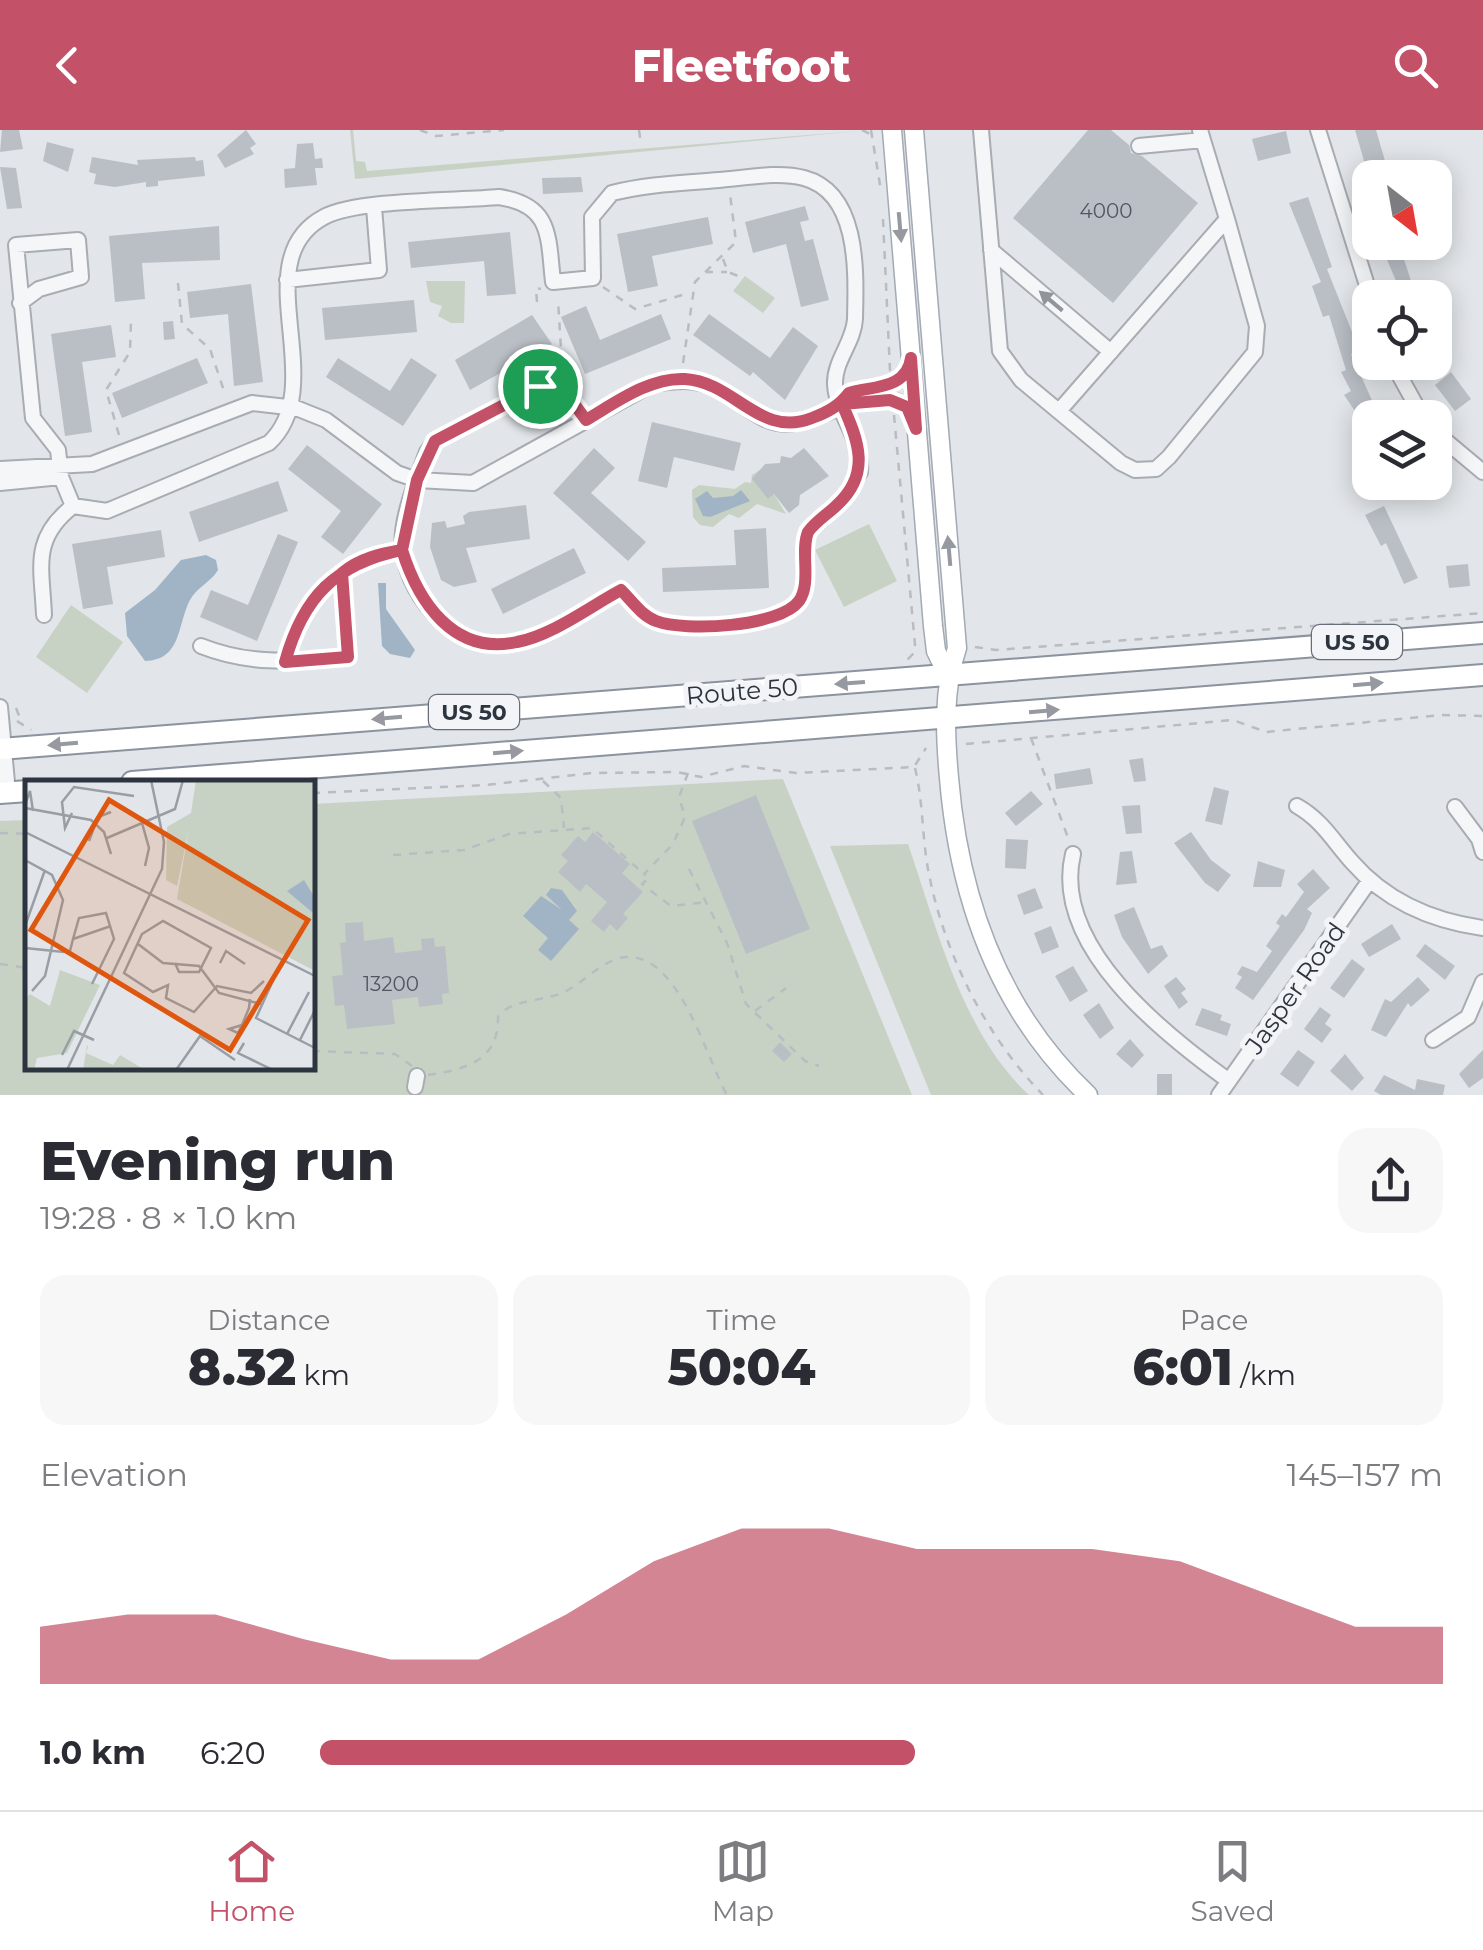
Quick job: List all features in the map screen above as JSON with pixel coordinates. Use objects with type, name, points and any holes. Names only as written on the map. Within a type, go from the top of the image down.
[{"type":"highway","name":"Route 50","points":[[3,749],[1483,633]]},
{"type":"highway","name":"Route 50","points":[[156,780],[1483,675]]},
{"type":"main road","points":[[892,130],[933,626],[948,676]]},
{"type":"main road","points":[[914,130],[957,648],[948,676],[946,719],[952,818],[967,894],[984,941],[1026,1022],[1088,1095]]},
{"type":"street","points":[[981,130],[1000,351],[1022,380],[1128,468],[1156,469],[1256,352],[1257,326],[1201,135],[1139,146]]},
{"type":"street","points":[[1318,130],[1365,280]]},
{"type":"street","points":[[73,506],[107,511],[269,443],[280,433],[295,367],[288,280],[290,256],[308,228],[325,216],[374,207],[500,197],[518,200],[533,206],[544,219],[553,282],[593,278],[592,217],[612,193],[757,176],[801,177],[821,184],[848,220],[856,282],[854,326],[835,374],[834,389],[858,447],[860,472],[842,501],[808,532],[803,592],[791,608],[772,619],[668,624],[641,612],[621,590],[542,633],[517,642],[496,644],[462,635],[440,622],[417,591],[402,550],[417,480],[435,441],[540,386],[564,390],[586,420]]},
{"type":"street","points":[[288,280],[379,270],[374,207]]},
{"type":"street","points":[[1059,412],[1226,220]]},
{"type":"street","points":[[20,303],[39,289],[81,276],[78,240],[16,245],[20,303],[33,418],[51,437],[73,506]]},
{"type":"street","points":[[991,250],[1111,352]]},
{"type":"street","points":[[842,404],[849,393],[900,380],[908,374],[911,358]]},
{"type":"street","points":[[0,483],[107,459],[230,408],[252,403],[288,407],[326,420],[397,472],[417,480],[473,483],[652,384],[685,379],[712,386],[776,424],[810,419],[842,404],[893,400],[907,407],[916,429]]},
{"type":"street","points":[[1452,446],[1483,472]]},
{"type":"street","points":[[0,469],[60,472]]},
{"type":"street","points":[[44,615],[41,547],[47,530],[73,506]]},
{"type":"street","points":[[285,662],[295,627],[312,600],[355,562],[402,550]]},
{"type":"street","points":[[201,646],[234,660],[285,662],[348,657],[342,573]]},
{"type":"street","points":[[0,707],[12,792]]},
{"type":"street","points":[[1297,806],[1322,824],[1370,880],[1425,914],[1483,928]]},
{"type":"street","points":[[1455,807],[1480,839],[1483,852]]},
{"type":"street","points":[[1073,854],[1072,902],[1107,968],[1158,1026],[1229,1081]]},
{"type":"street","name":"Jasper Road","points":[[1219,1095],[1370,880]]},
{"type":"street","points":[[1433,1040],[1468,1018],[1483,982]]},
{"type":"path","points":[[420,130],[436,136],[504,130]]},
{"type":"path","points":[[639,130],[641,146]]},
{"type":"path","points":[[862,130],[871,132],[882,200]]},
{"type":"path","points":[[683,363],[690,293],[704,272],[736,242],[730,187]]},
{"type":"path","points":[[883,218],[891,378]]},
{"type":"path","points":[[723,258],[728,272]]},
{"type":"path","points":[[704,272],[728,272],[742,278]]},
{"type":"path","points":[[178,282],[182,324],[210,349],[224,390]]},
{"type":"path","points":[[603,287],[635,308],[690,293]]},
{"type":"path","points":[[537,302],[536,288],[544,289]]},
{"type":"path","points":[[556,375],[558,365],[562,366],[558,300]]},
{"type":"path","points":[[119,434],[106,390],[130,352],[130,320]]},
{"type":"path","points":[[894,408],[914,653]]},
{"type":"path","points":[[974,647],[996,650],[1483,613]]},
{"type":"path","points":[[16,708],[23,724]]},
{"type":"path","points":[[966,744],[1233,720],[1266,732],[1441,715],[1483,716]]},
{"type":"path","points":[[1031,737],[1073,854]]},
{"type":"path","points":[[926,748],[914,767],[929,873],[956,960],[992,1030],[1043,1095]]},
{"type":"path","points":[[315,793],[542,780],[592,773],[688,773],[702,777],[744,766],[796,772],[914,767]]},
{"type":"path","points":[[644,874],[673,844],[685,818],[679,797],[688,773]]},
{"type":"path","points":[[542,780],[546,788],[561,798],[564,830]]},
{"type":"path","points":[[393,855],[464,850],[492,837],[592,828],[648,878],[642,884],[671,906],[710,902]]},
{"type":"path","points":[[0,833],[25,834]]},
{"type":"path","points":[[689,868],[710,902],[727,943],[740,992],[754,1012],[806,1061],[818,1066]]},
{"type":"path","points":[[315,1051],[395,1054],[416,1082],[484,1058],[499,1036],[498,1017],[509,1007],[552,998],[609,962],[638,958],[655,966],[677,992],[705,1042],[726,1095]]},
{"type":"path","points":[[0,964],[25,968]]},
{"type":"path","points":[[754,1012],[786,988]]},
{"type":"green space","points":[[350,130],[356,161],[365,162],[367,171],[858,131],[355,179]]},
{"type":"green space","points":[[745,276],[775,298],[763,313],[733,291]]},
{"type":"green space","points":[[426,281],[465,281],[464,323],[451,323],[438,316],[442,306],[430,302]]},
{"type":"green space","points":[[765,467],[768,498],[774,494],[786,514],[757,504],[739,518],[729,514],[713,527],[700,525],[693,517],[692,490],[699,485],[735,489],[745,482],[751,483],[752,475]]},
{"type":"green space","points":[[869,524],[897,581],[844,607],[815,550]]},
{"type":"green space","points":[[71,605],[123,642],[87,693],[36,657]]},
{"type":"green space","points":[[783,779],[912,1095],[0,1095],[0,821],[25,820],[25,1070],[315,1070],[315,804]]},
{"type":"green space","points":[[908,844],[941,944],[969,1010],[1006,1070],[1029,1095],[931,1095],[830,846]]},
{"type":"water","points":[[741,490],[750,501],[710,517],[703,516],[695,499],[707,491],[713,498],[733,496]]},
{"type":"water","points":[[206,555],[216,560],[218,570],[190,600],[172,648],[166,655],[145,661],[127,636],[125,613],[155,590],[181,560]]},
{"type":"water","points":[[378,583],[386,583],[386,609],[415,650],[410,658],[390,654],[382,646]]},
{"type":"water","points":[[551,888],[562,890],[577,911],[569,920],[579,929],[551,961],[538,950],[548,938],[523,916],[541,896],[562,910],[546,895]]},
{"type":"building","points":[[2,130],[19,130],[23,149],[0,152]]},
{"type":"building","points":[[246,130],[256,144],[250,148],[254,154],[225,168],[217,155]]},
{"type":"building","points":[[1088,130],[1111,130],[1129,145],[1131,153],[1142,156],[1198,203],[1113,303],[1013,218]]},
{"type":"building","points":[[1355,130],[1376,130],[1385,160],[1364,160]]},
{"type":"building","points":[[1286,131],[1291,153],[1258,161],[1252,139]]},
{"type":"building","points":[[47,142],[74,149],[68,172],[43,161]]},
{"type":"building","points":[[313,143],[315,159],[322,158],[323,168],[315,168],[317,185],[285,188],[284,169],[295,168],[297,144]]},
{"type":"building","points":[[92,157],[138,165],[137,160],[195,157],[196,161],[203,160],[205,176],[158,181],[158,186],[146,187],[146,182],[115,187],[94,184],[96,174],[89,172]]},
{"type":"building","points":[[0,167],[16,168],[22,208],[7,209]]},
{"type":"building","points":[[581,177],[583,192],[543,194],[542,178]]},
{"type":"building","points":[[1308,197],[1332,267],[1327,269],[1352,332],[1352,380],[1363,380],[1372,400],[1352,400],[1352,407],[1344,395],[1351,391],[1341,372],[1346,370],[1329,315],[1323,317],[1312,286],[1321,282],[1289,203]]},
{"type":"building","points":[[805,206],[809,220],[800,222],[805,241],[813,239],[829,300],[801,307],[786,244],[753,253],[745,222]]},
{"type":"building","points":[[708,217],[713,244],[652,256],[658,286],[628,292],[617,234]]},
{"type":"building","points":[[219,226],[220,260],[142,263],[145,299],[115,302],[109,236]]},
{"type":"building","points":[[510,232],[516,294],[487,296],[484,261],[411,268],[408,242]]},
{"type":"building","points":[[1387,260],[1404,260],[1411,280],[1396,280]]},
{"type":"building","points":[[251,284],[263,382],[234,386],[228,314],[190,318],[187,292]]},
{"type":"building","points":[[414,300],[417,332],[325,340],[322,308]]},
{"type":"building","points":[[586,306],[600,340],[661,314],[671,339],[585,374],[561,317]]},
{"type":"building","points":[[709,314],[770,358],[793,327],[818,346],[785,400],[753,372],[750,376],[693,335]]},
{"type":"building","points":[[532,315],[552,344],[470,390],[455,360]]},
{"type":"building","points":[[173,321],[175,339],[164,340],[163,322]]},
{"type":"building","points":[[111,325],[116,357],[82,362],[92,432],[65,436],[51,334]]},
{"type":"building","points":[[197,358],[208,383],[122,418],[112,393]]},
{"type":"building","points":[[338,358],[390,391],[411,358],[437,375],[403,426],[326,377]]},
{"type":"building","points":[[1452,373],[1471,399],[1455,411],[1452,400],[1447,400],[1435,385],[1441,380],[1452,380]]},
{"type":"building","points":[[652,422],[741,443],[734,471],[674,457],[667,488],[638,481]]},
{"type":"building","points":[[307,445],[382,504],[343,554],[321,537],[341,511],[288,469]]},
{"type":"building","points":[[594,448],[615,468],[591,493],[646,542],[628,561],[553,493]]},
{"type":"building","points":[[804,448],[829,476],[800,495],[799,505],[789,513],[774,494],[768,499],[752,479],[765,464],[780,463],[781,456],[791,458]]},
{"type":"building","points":[[278,481],[288,511],[199,542],[189,512]]},
{"type":"building","points":[[526,505],[530,539],[466,548],[477,582],[454,587],[441,580],[430,547],[432,523],[445,521],[447,528],[465,524],[463,516],[469,512]]},
{"type":"building","points":[[1384,506],[1418,578],[1404,584],[1386,543],[1381,546],[1365,515]]},
{"type":"building","points":[[766,528],[769,588],[663,592],[662,568],[736,565],[734,530]]},
{"type":"building","points":[[161,530],[165,557],[107,567],[113,604],[83,609],[72,544]]},
{"type":"building","points":[[278,534],[298,542],[257,641],[200,617],[211,590],[248,605]]},
{"type":"building","points":[[574,548],[586,573],[503,614],[491,589]]},
{"type":"building","points":[[1468,564],[1470,586],[1449,588],[1446,566]]},
{"type":"building","points":[[1143,758],[1146,781],[1134,782],[1129,760]]},
{"type":"building","points":[[1090,768],[1093,784],[1056,789],[1054,774]]},
{"type":"building","points":[[1214,787],[1229,791],[1222,825],[1205,821]]},
{"type":"building","points":[[1031,791],[1043,804],[1016,826],[1005,813]]},
{"type":"building","points":[[756,795],[810,929],[746,954],[692,821]]},
{"type":"building","points":[[1140,805],[1142,833],[1126,834],[1122,806]]},
{"type":"building","points":[[593,832],[630,864],[622,873],[643,892],[623,914],[628,918],[617,931],[610,924],[604,932],[591,921],[607,902],[586,884],[580,892],[558,872],[568,861],[561,855],[578,836],[585,842]]},
{"type":"building","points":[[1191,832],[1211,860],[1231,875],[1218,892],[1205,883],[1174,843]]},
{"type":"building","points":[[1006,839],[1028,840],[1026,869],[1005,868]]},
{"type":"building","points":[[1132,851],[1137,883],[1116,885],[1120,852]]},
{"type":"building","points":[[1258,861],[1285,870],[1281,887],[1253,887]]},
{"type":"building","points":[[1313,869],[1330,888],[1307,909],[1312,913],[1304,930],[1253,1000],[1235,988],[1242,977],[1237,974],[1242,966],[1257,972],[1272,951],[1266,946],[1280,926],[1276,923],[1282,914],[1286,917],[1304,892],[1297,884]]},
{"type":"building","points":[[1035,888],[1043,908],[1024,915],[1017,895]]},
{"type":"building","points":[[1134,907],[1151,949],[1162,945],[1168,956],[1148,974],[1122,937],[1114,915]]},
{"type":"building","points":[[363,922],[364,941],[393,937],[395,953],[422,950],[421,939],[434,938],[435,947],[445,946],[449,993],[442,994],[443,1004],[419,1007],[418,997],[392,1000],[395,1024],[347,1029],[344,1005],[335,1006],[332,976],[343,975],[340,943],[346,942],[345,923]]},
{"type":"building","points":[[1392,924],[1401,939],[1369,957],[1361,944]]},
{"type":"building","points":[[1051,926],[1059,947],[1042,954],[1034,933]]},
{"type":"building","points":[[1425,944],[1455,966],[1445,980],[1416,956]]},
{"type":"building","points":[[1352,959],[1365,969],[1344,998],[1330,988]]},
{"type":"building","points":[[1073,966],[1088,991],[1070,1002],[1055,976]]},
{"type":"building","points":[[1176,977],[1186,989],[1181,993],[1188,1002],[1179,1009],[1164,986]]},
{"type":"building","points":[[1418,977],[1430,990],[1411,1007],[1408,1003],[1386,1037],[1371,1030],[1385,999],[1391,1002]]},
{"type":"building","points":[[1099,1003],[1114,1028],[1100,1039],[1083,1015]]},
{"type":"building","points":[[1320,1007],[1331,1015],[1325,1024],[1332,1029],[1322,1043],[1304,1029]]},
{"type":"building","points":[[1202,1008],[1222,1015],[1220,1020],[1231,1024],[1227,1036],[1195,1025]]},
{"type":"building","points":[[1130,1039],[1144,1055],[1132,1068],[1116,1054]]},
{"type":"building","points":[[780,1042],[792,1054],[784,1062],[772,1051]]},
{"type":"building","points":[[1298,1050],[1315,1062],[1298,1087],[1280,1074]]},
{"type":"building","points":[[1483,1050],[1483,1078],[1469,1088],[1459,1074]]},
{"type":"building","points":[[1345,1054],[1364,1078],[1352,1091],[1330,1071]]},
{"type":"building","points":[[1157,1074],[1172,1074],[1172,1095],[1157,1095]]},
{"type":"building","points":[[1384,1075],[1415,1090],[1417,1079],[1445,1085],[1443,1095],[1381,1095],[1374,1091]]},
{"type":"route","points":[[540,386],[435,441],[426,452],[417,480],[402,550],[355,562],[342,573],[312,600],[295,627],[285,662],[348,657],[342,573],[355,562],[376,555],[402,550],[417,591],[440,622],[462,635],[496,644],[542,633],[621,590],[641,612],[668,624],[772,619],[798,602],[803,592],[803,544],[808,532],[850,492],[860,472],[858,447],[842,404],[893,400],[912,413],[916,429],[911,358],[908,374],[900,380],[849,393],[842,404],[793,424],[776,424],[712,386],[685,379],[652,384],[586,420],[564,390],[556,385],[540,386]]}]
